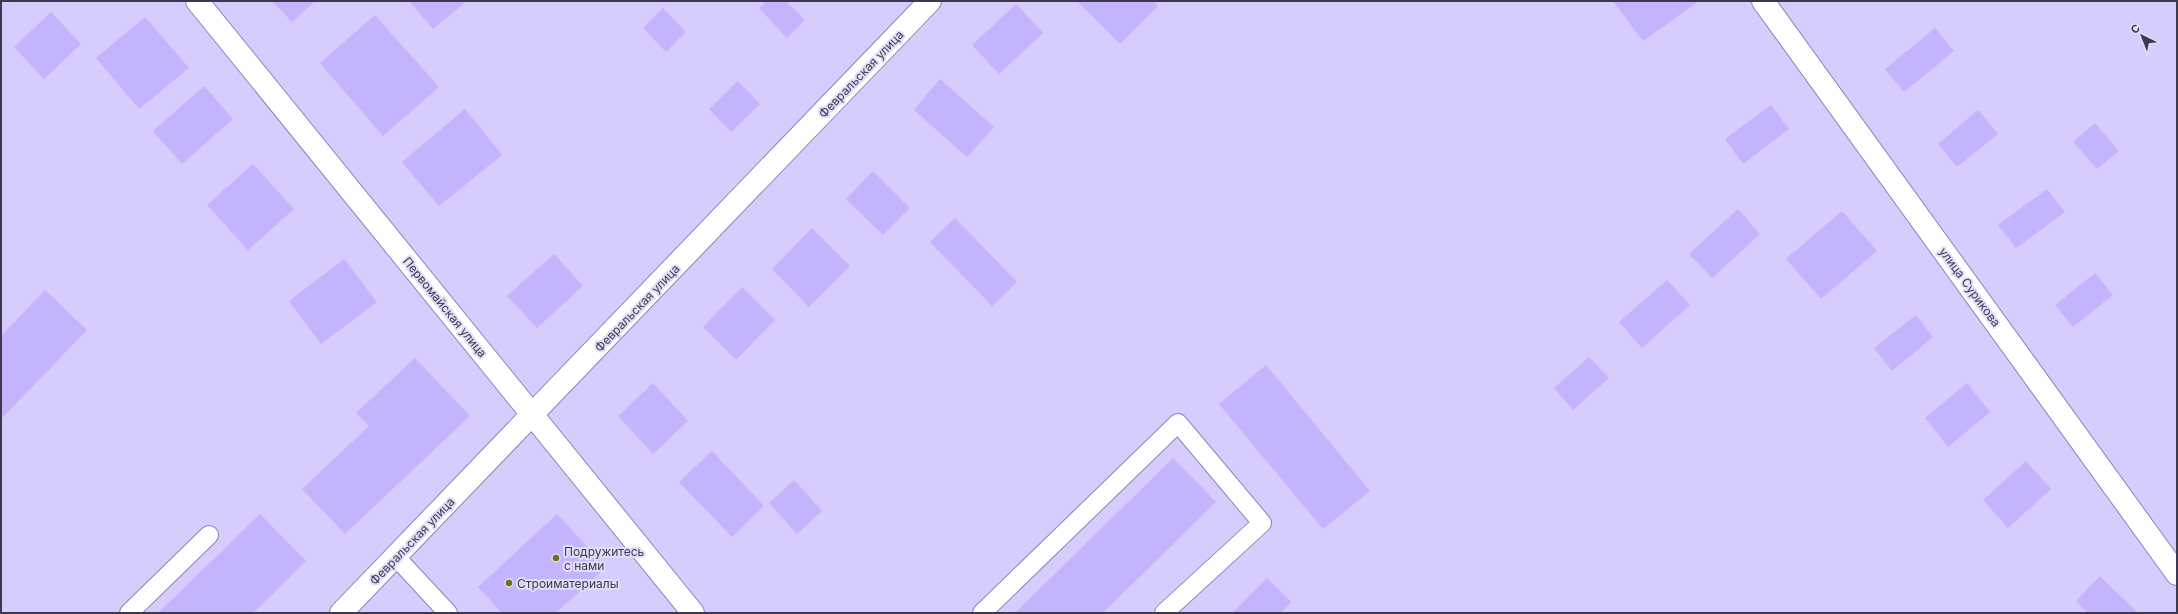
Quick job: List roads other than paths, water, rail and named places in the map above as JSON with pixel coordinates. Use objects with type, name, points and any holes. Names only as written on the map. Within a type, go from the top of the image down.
[{"type":"street","name":"Первомайская улица","points":[[197,1],[694,613]]},
{"type":"street","name":"Февральская улица","points":[[341,613],[533,416],[930,1]]},
{"type":"street","name":"улица Сурикова","points":[[1763,1],[2177,574]]},
{"type":"lane","points":[[982,613],[1178,422],[1262,523],[1164,613]]},
{"type":"lane","points":[[129,613],[209,535]]},
{"type":"lane","points":[[396,557],[448,613]]},
{"type":"place","name":"Подружитесь с нами","points":[[556,558]]},
{"type":"place","name":"Строиматериалы","points":[[509,583]]}]
